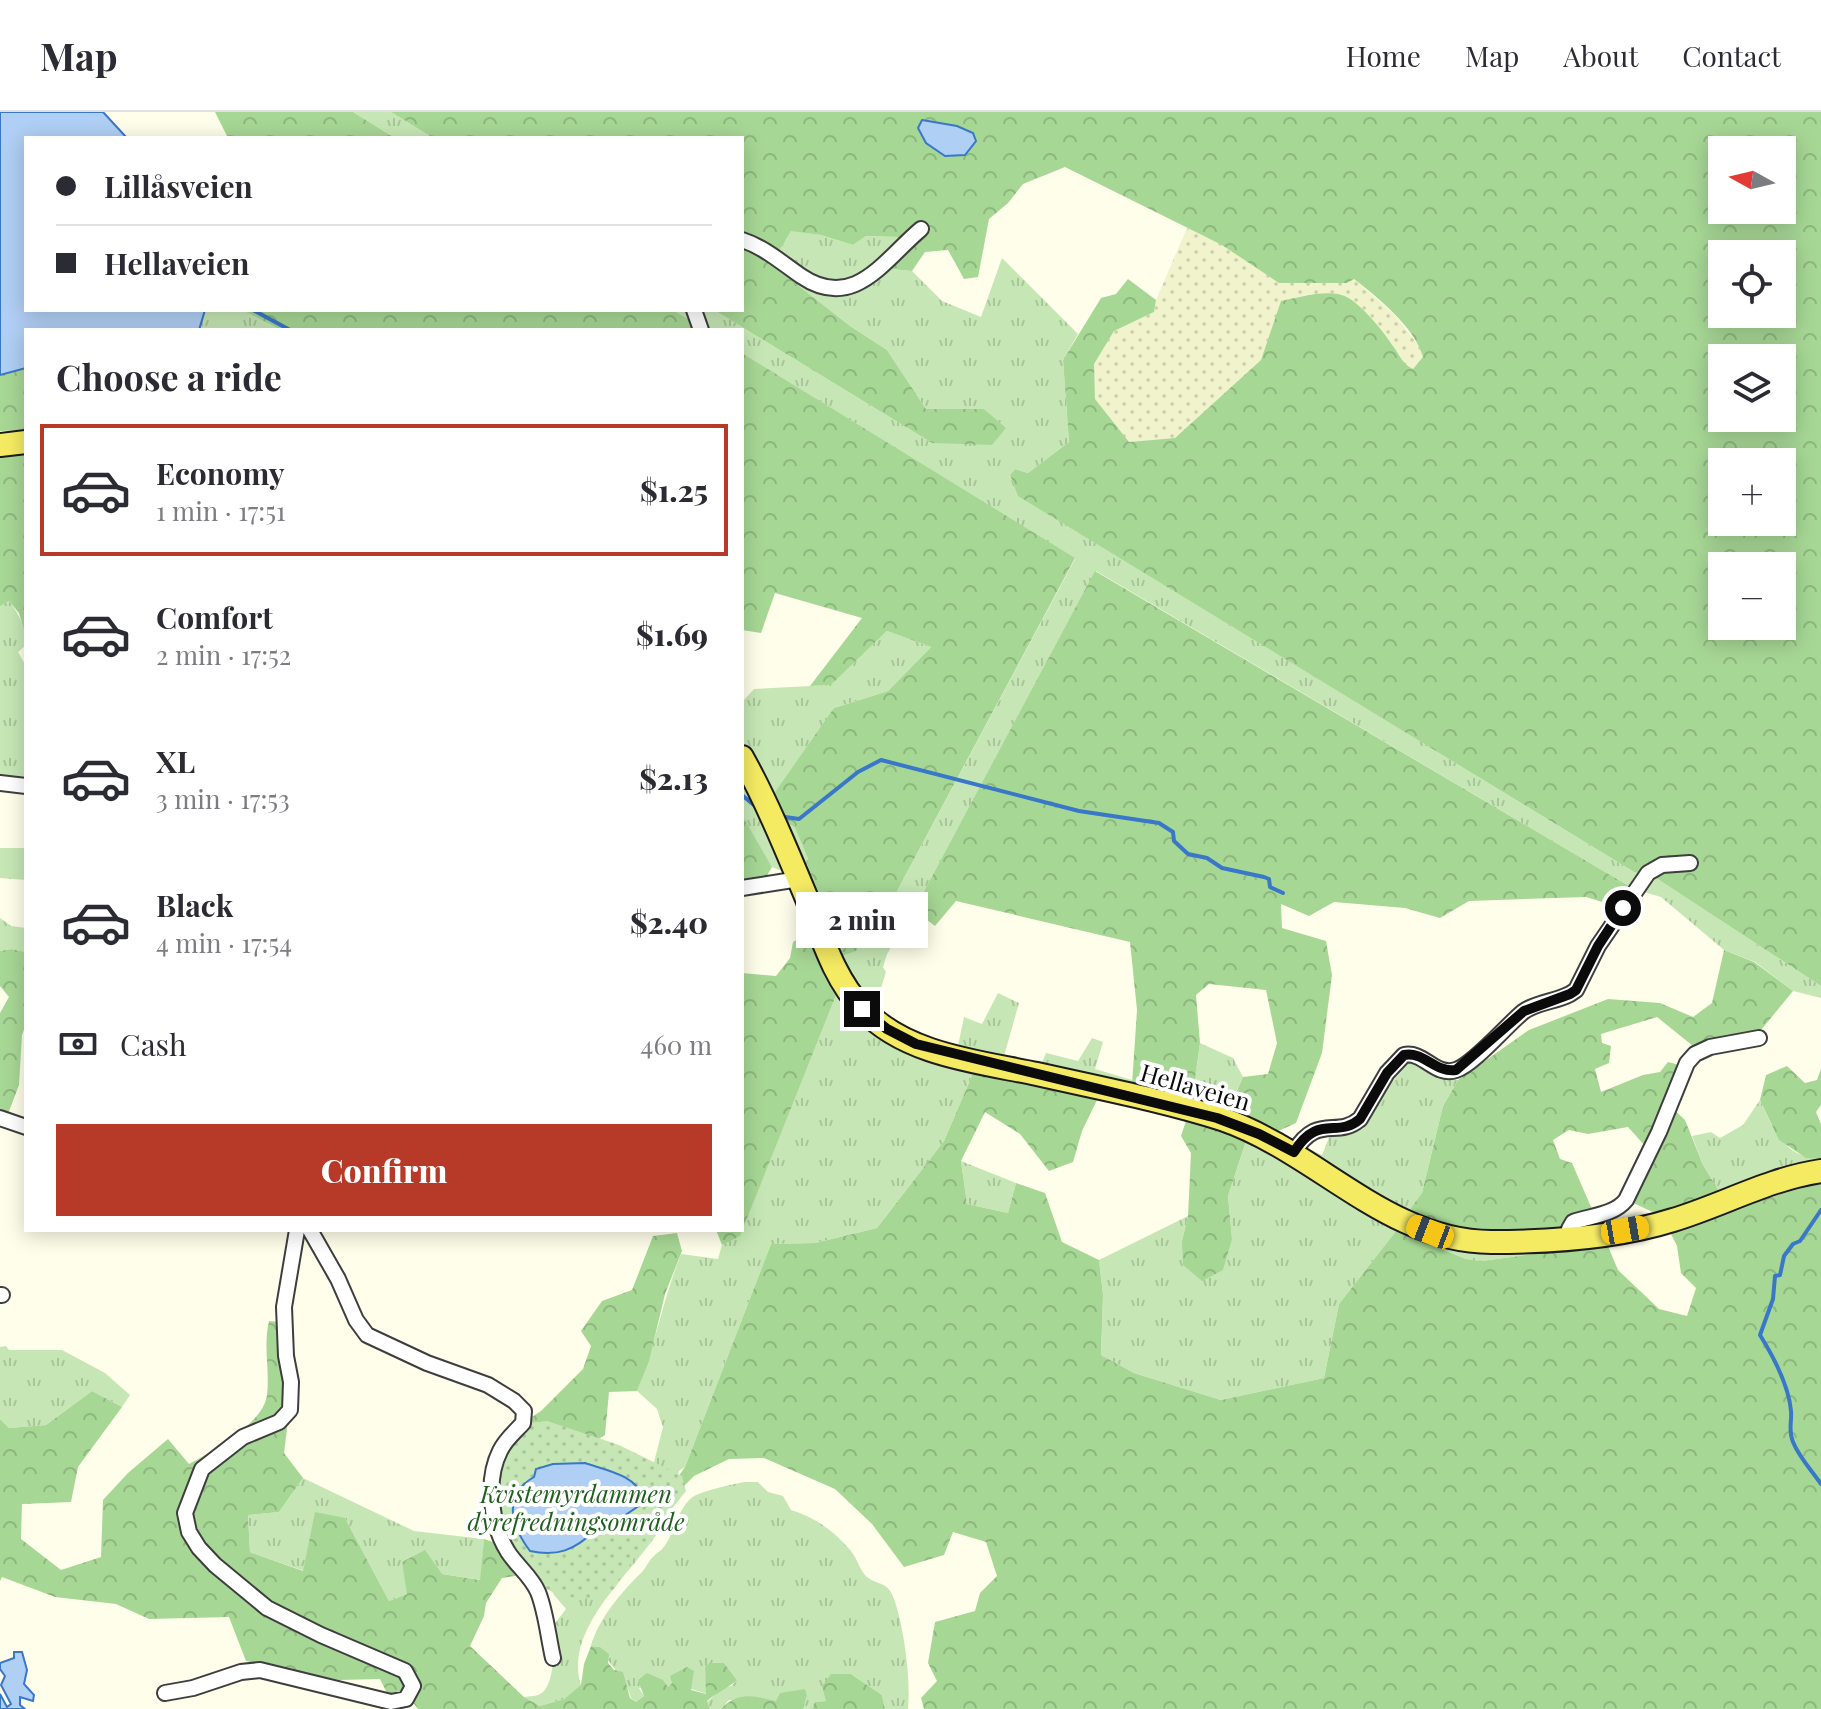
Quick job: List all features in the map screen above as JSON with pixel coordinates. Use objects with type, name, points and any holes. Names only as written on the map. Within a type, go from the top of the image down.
[{"type":"main road","points":[[0,445],[24,442]]},
{"type":"main road","name":"Hellaveien","points":[[744,761],[799,879],[839,976],[849,993],[875,1021],[900,1037],[949,1054],[1217,1118],[1294,1152],[1376,1206],[1430,1232],[1469,1241],[1569,1238],[1669,1221],[1778,1180],[1821,1171]]},
{"type":"street","points":[[744,241],[765,251],[813,284],[831,288],[857,283],[871,275],[921,229]]},
{"type":"street","points":[[0,783],[24,786]]},
{"type":"street","points":[[1294,1152],[1305,1135],[1314,1130],[1355,1124],[1387,1073],[1404,1055],[1416,1054],[1438,1069],[1456,1070],[1524,1011],[1576,990],[1603,939],[1648,873],[1672,863],[1690,863]]},
{"type":"street","points":[[744,888],[799,879]]},
{"type":"street","points":[[1569,1238],[1573,1222],[1621,1207],[1626,1200],[1687,1063],[1695,1054],[1710,1047],[1759,1038]]},
{"type":"street","points":[[0,1118],[24,1126]]},
{"type":"street","points":[[165,1693],[193,1688],[241,1672],[260,1670],[391,1702],[406,1699],[413,1686],[405,1671],[267,1608],[199,1548],[189,1532],[185,1513],[202,1469],[243,1437],[279,1422],[290,1410],[291,1382],[286,1356],[284,1307],[297,1232]]},
{"type":"street","points":[[311,1232],[338,1279],[356,1320],[367,1335],[427,1363],[488,1385],[524,1411],[523,1423],[509,1437],[497,1457],[492,1502],[504,1544],[538,1591],[553,1658]]},
{"type":"green space","points":[[215,112],[353,112],[392,136],[227,136]]},
{"type":"green space","points":[[353,112],[391,112],[430,136],[392,136]]},
{"type":"green space","points":[[391,112],[1821,112],[1821,986],[1656,878],[1634,872],[1018,496],[1010,475],[1015,469],[1028,473],[1069,442],[1063,360],[1101,298],[1116,294],[1128,279],[1156,300],[1154,312],[1114,331],[1094,364],[1095,399],[1129,442],[1175,438],[1261,360],[1281,301],[1324,293],[1345,296],[1368,315],[1404,362],[1413,369],[1423,357],[1412,335],[1394,314],[1354,279],[1347,283],[1279,283],[1222,245],[1065,167],[1023,184],[1008,203],[989,219],[978,277],[964,279],[948,250],[925,252],[912,271],[891,269],[898,237],[866,236],[853,245],[821,235],[791,231],[780,249],[794,282],[850,326],[887,350],[926,409],[984,409],[1006,428],[992,445],[932,443],[717,312],[744,312],[744,136],[430,136]]},
{"type":"green space","points":[[1187,228],[1307,282],[1347,283],[1354,279],[1394,314],[1420,347],[1423,357],[1413,370],[1405,366],[1370,316],[1342,294],[1311,294],[1282,301],[1261,360],[1175,438],[1128,442],[1095,399],[1093,364],[1114,331],[1154,312],[1156,300]]},
{"type":"green space","points":[[791,230],[853,245],[866,236],[899,237],[891,269],[912,271],[942,301],[981,317],[1002,258],[1078,334],[1063,360],[1069,442],[1028,473],[1015,469],[1010,475],[1019,496],[1634,872],[1656,878],[1821,986],[1821,998],[1793,991],[1755,962],[1724,950],[1661,897],[1634,889],[1096,571],[914,910],[887,954],[883,967],[886,972],[875,1007],[906,1029],[958,1046],[964,1017],[982,1024],[998,993],[1019,1003],[1004,1056],[1041,1065],[1046,1053],[1078,1061],[1092,1038],[1103,1042],[1095,1069],[1132,1080],[1133,1085],[1192,1099],[1200,1043],[1233,1058],[1243,1077],[1228,1110],[1322,1155],[1330,1135],[1363,1129],[1391,1083],[1411,1061],[1436,1076],[1458,1080],[1443,1106],[1422,1193],[1409,1212],[1579,1226],[1673,1209],[1719,1191],[1703,1165],[1692,1136],[1711,1132],[1720,1138],[1743,1125],[1760,1100],[1775,1131],[1789,1147],[1797,1153],[1821,1159],[1821,1184],[1766,1197],[1705,1222],[1637,1240],[1482,1261],[1466,1259],[1396,1231],[1339,1304],[1324,1378],[1221,1400],[1134,1373],[1101,1355],[1103,1295],[1099,1260],[1188,1216],[1182,1241],[1232,1239],[1228,1196],[1247,1138],[1177,1116],[974,1071],[944,1141],[877,1228],[815,1243],[771,1244],[685,1467],[679,1471],[666,1519],[593,1619],[578,1663],[581,1686],[564,1699],[540,1706],[524,1697],[539,1695],[547,1687],[553,1660],[553,1626],[566,1609],[554,1595],[547,1579],[652,1470],[663,1427],[657,1409],[637,1391],[681,1254],[718,1259],[722,1245],[744,1232],[744,1225],[837,993],[782,871],[772,867],[744,821],[744,700],[754,689],[831,685],[887,631],[931,647],[888,691],[834,708],[780,817],[795,828],[808,859],[808,881],[841,955],[856,951],[889,906],[1075,559],[744,354],[744,328],[932,443],[1005,429],[984,409],[926,409],[887,350],[850,326],[794,282],[780,249]]},
{"type":"green space","points":[[204,312],[246,312],[277,328],[200,328]]},
{"type":"green space","points":[[246,312],[676,312],[703,328],[277,328]]},
{"type":"green space","points":[[676,312],[717,312],[744,328],[703,328]]},
{"type":"green space","points":[[744,354],[1075,558],[889,906],[856,951],[841,956],[808,881],[808,859],[795,828],[780,817],[773,795],[834,708],[888,691],[931,647],[887,631],[831,685],[810,686],[862,618],[775,593],[761,633],[744,630]]},
{"type":"green space","points":[[24,369],[24,430],[0,431],[0,375]]},
{"type":"green space","points":[[24,450],[24,630],[19,613],[9,601],[0,606],[0,452]]},
{"type":"green space","points":[[1095,571],[1634,889],[1615,906],[1586,897],[1469,901],[1440,918],[1405,908],[1334,902],[1309,916],[1281,904],[1282,928],[1326,941],[1332,975],[1322,1053],[1296,1123],[1276,1132],[1228,1111],[1243,1077],[1268,1074],[1277,1043],[1266,990],[1209,984],[1196,995],[1200,1043],[1192,1100],[1132,1085],[1137,1010],[1130,942],[956,901],[935,926],[914,910]]},
{"type":"green space","points":[[9,601],[24,632],[24,647],[18,652],[24,662],[24,779],[0,779],[0,605]]},
{"type":"green space","points":[[744,818],[772,867],[766,877],[744,881]]},
{"type":"green space","points":[[0,848],[24,848],[24,880],[0,878]]},
{"type":"green space","points":[[0,918],[11,926],[24,928],[24,952],[0,951]]},
{"type":"green space","points":[[809,932],[837,993],[744,1226],[744,973],[776,976],[790,958],[793,942]]},
{"type":"green space","points":[[1724,950],[1754,962],[1793,991],[1761,1030],[1693,1046],[1657,1017],[1601,1034],[1602,1043],[1611,1046],[1609,1063],[1595,1069],[1601,1092],[1643,1075],[1660,1072],[1668,1062],[1683,1066],[1667,1103],[1685,1120],[1703,1165],[1719,1191],[1698,1202],[1655,1213],[1631,1202],[1646,1147],[1628,1127],[1588,1134],[1569,1130],[1553,1140],[1560,1159],[1572,1163],[1598,1223],[1505,1233],[1467,1231],[1444,1227],[1408,1212],[1422,1193],[1443,1106],[1458,1080],[1529,1030],[1608,999],[1660,1003],[1693,1017],[1712,1003]]},
{"type":"green space","points":[[0,951],[24,952],[24,1030],[19,1085],[8,1114],[0,1113],[0,1013],[9,997],[0,986]]},
{"type":"green space","points":[[1787,1066],[1805,1083],[1817,1080],[1821,1069],[1821,1105],[1816,1112],[1821,1124],[1821,1159],[1806,1158],[1779,1140],[1760,1100],[1766,1075]]},
{"type":"green space","points":[[974,1071],[1097,1100],[1082,1131],[1073,1162],[1049,1171],[1020,1134],[985,1112],[961,1161],[967,1204],[1008,1213],[1016,1183],[1045,1193],[1062,1242],[1099,1260],[1103,1295],[1101,1355],[1134,1373],[1221,1400],[1324,1378],[1339,1304],[1396,1231],[1466,1259],[1482,1261],[1607,1244],[1618,1270],[1659,1309],[1687,1316],[1696,1288],[1681,1273],[1677,1246],[1670,1232],[1821,1184],[1821,1709],[924,1709],[921,1698],[937,1681],[928,1663],[935,1622],[975,1611],[980,1593],[997,1576],[986,1542],[953,1532],[944,1555],[904,1567],[872,1524],[835,1489],[764,1458],[729,1459],[694,1476],[680,1490],[673,1484],[685,1467],[771,1244],[815,1243],[877,1228],[944,1141]]},
{"type":"green space","points":[[1187,1118],[1247,1138],[1228,1196],[1232,1239],[1223,1270],[1202,1281],[1183,1265],[1182,1241],[1188,1216],[1191,1153],[1181,1136]]},
{"type":"green space","points":[[961,1161],[1016,1183],[1008,1213],[967,1204]]},
{"type":"green space","points":[[717,1232],[742,1232],[740,1236],[722,1245]]},
{"type":"green space","points":[[677,1233],[682,1251],[665,1294],[649,1361],[637,1391],[609,1392],[605,1435],[594,1442],[521,1575],[502,1578],[486,1603],[484,1616],[470,1646],[524,1697],[540,1706],[564,1699],[581,1685],[591,1646],[600,1647],[609,1654],[608,1663],[614,1670],[623,1672],[630,1698],[636,1702],[644,1696],[638,1680],[647,1673],[663,1680],[668,1687],[672,1683],[670,1676],[687,1667],[694,1671],[691,1690],[706,1694],[705,1667],[709,1663],[724,1663],[737,1680],[707,1701],[710,1709],[418,1709],[408,1696],[389,1697],[380,1679],[339,1680],[246,1661],[229,1617],[149,1619],[116,1604],[55,1597],[2,1577],[0,1581],[0,1419],[9,1428],[46,1425],[92,1391],[122,1407],[78,1467],[71,1502],[22,1504],[21,1539],[61,1570],[101,1557],[103,1500],[128,1473],[168,1439],[189,1464],[236,1436],[257,1416],[267,1395],[269,1321],[280,1322],[293,1380],[284,1453],[303,1478],[279,1512],[248,1515],[250,1552],[303,1571],[315,1512],[345,1518],[389,1601],[407,1594],[402,1562],[425,1550],[442,1574],[480,1580],[484,1539],[499,1544],[529,1419],[583,1369],[591,1346],[581,1331],[602,1301],[632,1290],[653,1236]]},
{"type":"green space","points":[[6,1346],[9,1350],[62,1350],[105,1373],[130,1395],[122,1407],[92,1391],[46,1425],[9,1428],[0,1419],[0,1347]]},
{"type":"green space","name":"Kvistemyrdammen dyrefredningsområde","points":[[547,1421],[619,1445],[682,1476],[686,1491],[637,1553],[614,1589],[595,1598],[580,1599],[554,1593],[540,1585],[506,1539],[494,1486],[496,1467],[525,1423]]},
{"type":"green space","points":[[303,1478],[414,1531],[484,1539],[481,1580],[442,1574],[389,1601],[345,1518],[304,1571],[250,1552],[248,1515],[279,1512]]},
{"type":"green space","points":[[758,1482],[768,1492],[783,1496],[791,1510],[824,1526],[851,1551],[867,1577],[889,1589],[904,1638],[908,1709],[885,1709],[882,1695],[851,1674],[831,1674],[826,1701],[816,1702],[812,1709],[803,1709],[807,1696],[777,1701],[729,1700],[721,1709],[710,1709],[707,1702],[722,1688],[731,1686],[737,1680],[724,1663],[709,1663],[705,1667],[707,1694],[672,1683],[668,1687],[639,1688],[644,1696],[636,1702],[600,1647],[591,1646],[605,1615],[663,1548],[690,1499],[706,1491]]},
{"type":"green space","points":[[831,1674],[851,1674],[882,1695],[885,1709],[812,1709],[815,1702],[826,1701],[822,1686]]},
{"type":"green space","points":[[805,1689],[807,1696],[803,1709],[721,1709],[740,1697],[776,1701],[780,1693]]},
{"type":"water","points":[[0,112],[103,112],[125,136],[24,136],[24,312],[204,312],[200,328],[24,328],[24,369],[0,375]]},
{"type":"water","points":[[922,120],[957,126],[973,133],[976,141],[965,155],[945,156],[926,143],[918,128]]},
{"type":"water","points":[[585,1463],[619,1474],[634,1484],[643,1498],[640,1505],[624,1516],[613,1530],[594,1531],[573,1547],[549,1553],[530,1551],[514,1521],[517,1493],[534,1477],[536,1469],[553,1464]]},
{"type":"water","points":[[14,1652],[22,1652],[27,1670],[24,1684],[34,1695],[33,1701],[20,1697],[20,1705],[25,1709],[0,1709],[0,1694],[7,1707],[11,1704],[1,1685],[5,1676],[0,1663],[14,1658]]},
{"type":"waterway","points":[[257,312],[286,328]]},
{"type":"waterway","points":[[785,817],[799,819],[858,772],[881,760],[1079,811],[1159,823],[1173,832],[1174,841],[1188,854],[1207,858],[1222,868],[1269,879],[1270,887],[1283,893]]},
{"type":"waterway","points":[[744,797],[755,806]]},
{"type":"waterway","points":[[1821,1210],[1800,1241],[1793,1244],[1784,1256],[1780,1275],[1775,1276],[1773,1299],[1760,1335],[1784,1382],[1791,1411],[1793,1442],[1821,1484]]},
{"type":"route","points":[[862,1009],[887,1029],[916,1044],[1217,1118],[1239,1125],[1294,1152],[1305,1135],[1314,1130],[1355,1124],[1387,1073],[1404,1055],[1416,1054],[1438,1069],[1456,1070],[1524,1011],[1576,990],[1598,946],[1623,908]]}]
